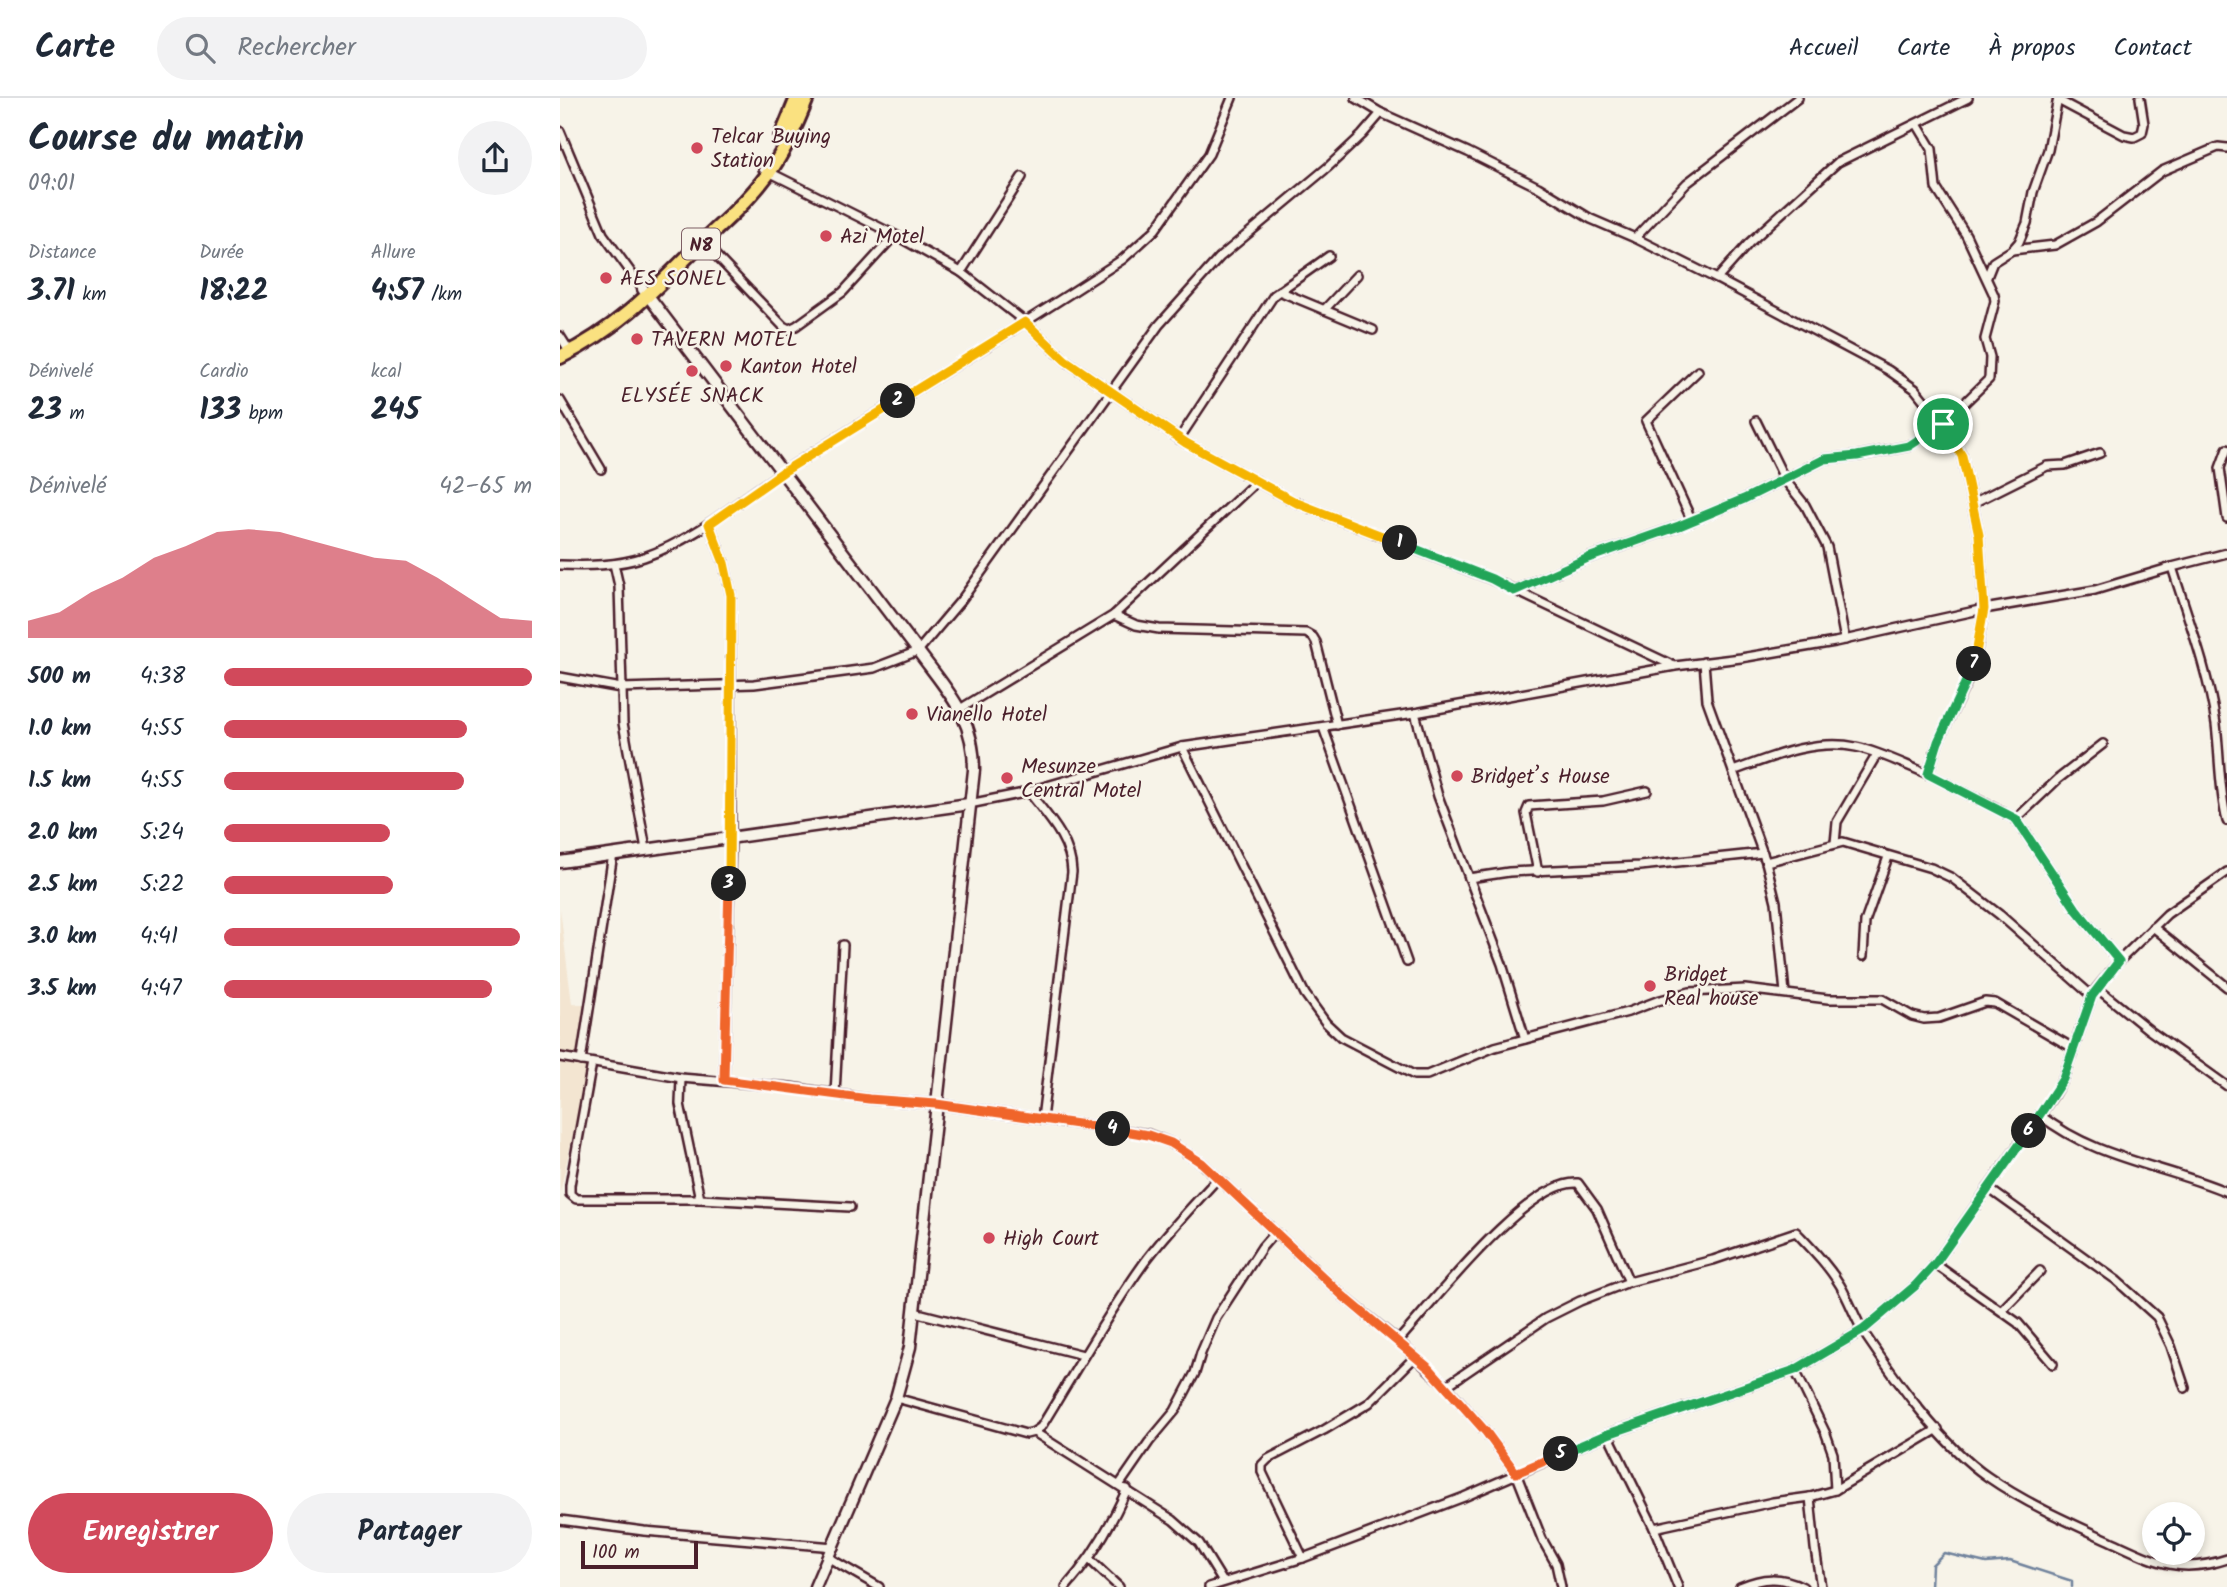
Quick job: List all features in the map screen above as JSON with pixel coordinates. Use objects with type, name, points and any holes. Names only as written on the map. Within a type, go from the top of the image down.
[{"type":"highway","name":"N8","points":[[645,292],[766,171],[797,98]]},
{"type":"highway","name":"N8","points":[[562,347],[606,323],[645,292],[703,242],[747,199],[800,116],[807,98]]},
{"type":"street","points":[[560,565],[614,564],[643,557],[669,546],[709,524],[783,472],[1122,259],[1155,230],[1209,154],[1232,98]]},
{"type":"street","points":[[1356,98],[1381,113],[1538,187],[1591,219],[1717,279],[1888,369],[1915,390],[1943,424],[1962,456],[1979,535],[1984,609],[1974,667],[1938,742],[1928,774]]},
{"type":"street","points":[[1635,238],[1687,183],[1797,98]]},
{"type":"street","points":[[1717,279],[1749,243],[1838,162],[1968,98]]},
{"type":"street","points":[[1987,277],[1993,262],[2019,242],[2048,150],[2058,99],[2124,135],[2134,137],[2143,133],[2140,98]]},
{"type":"street","points":[[560,677],[621,688],[731,685],[810,678],[874,668],[918,651],[962,599],[1159,325],[1220,257],[1328,167],[1381,113]]},
{"type":"street","points":[[1514,591],[1588,558],[1692,521],[1785,480],[1825,459],[1909,446],[1943,424],[1989,379],[1990,357],[1985,339],[1995,301],[1987,277],[1966,235],[1936,188],[1932,149],[1917,124]]},
{"type":"street","points":[[560,131],[603,234],[960,709],[974,747],[974,770],[910,1347],[896,1398],[815,1587]]},
{"type":"street","points":[[2012,250],[2055,245],[2096,222],[2162,171],[2218,147],[2227,148]]},
{"type":"street","points":[[766,171],[895,235],[961,272],[1025,322],[1065,360],[1110,393],[1179,439],[1256,481],[1297,503],[1492,579],[1675,666]]},
{"type":"street","points":[[961,272],[1022,177]]},
{"type":"street","points":[[703,242],[783,326],[789,329],[843,292],[895,235]]},
{"type":"street","points":[[1179,439],[1274,295],[1329,256]]},
{"type":"street","points":[[1324,310],[1357,275]]},
{"type":"street","points":[[1279,291],[1373,330]]},
{"type":"street","points":[[1692,521],[1646,421],[1698,371]]},
{"type":"street","points":[[560,401],[601,469]]},
{"type":"street","points":[[1756,421],[1785,480],[1805,505],[1827,547],[1845,640]]},
{"type":"street","points":[[2227,449],[2220,468],[2227,517]]},
{"type":"street","points":[[1972,503],[2048,466],[2064,465],[2100,453]]},
{"type":"street","points":[[960,709],[1114,615],[1256,481]]},
{"type":"street","points":[[709,524],[724,563],[731,595],[731,838],[724,1080]]},
{"type":"street","points":[[560,862],[969,804],[1028,791],[1181,747],[1415,713],[1675,666],[1845,640],[1984,609],[2095,590],[2227,553]]},
{"type":"street","points":[[614,564],[619,586],[621,688],[627,745],[646,849]]},
{"type":"street","points":[[2172,567],[2206,680],[2215,722],[2220,781],[2227,821]]},
{"type":"street","points":[[1114,615],[1136,625],[1159,629],[1306,633],[1316,642],[1337,725]]},
{"type":"street","points":[[1704,662],[1707,700],[1763,853],[1776,902],[1785,993]]},
{"type":"street","points":[[1415,713],[1438,796],[1502,964],[1525,1039]]},
{"type":"street","points":[[1323,727],[1408,962]]},
{"type":"street","points":[[2016,819],[2058,779],[2103,744]]},
{"type":"street","points":[[1733,771],[1780,754],[1829,745],[1856,746],[1928,774],[2016,819],[2076,909],[2119,961]]},
{"type":"street","points":[[1181,747],[1305,994],[1326,1023],[1341,1037],[1420,1076],[1446,1069],[1495,1047],[1628,1012],[1690,992],[1745,989],[1828,999],[1882,999],[1912,1016],[1924,1019],[1939,1018],[1985,1002],[1995,1003],[2073,1048]]},
{"type":"street","points":[[1835,843],[1837,822],[1877,754]]},
{"type":"street","points":[[1028,791],[1066,842],[1071,856],[1072,872],[1042,1119]]},
{"type":"street","points":[[1538,872],[1526,813],[1529,806],[1603,801],[1647,791]]},
{"type":"street","points":[[1766,862],[1835,843],[1857,845],[1888,857],[1931,868],[1952,878],[2039,948],[2092,996]]},
{"type":"street","points":[[1469,878],[1509,872],[1640,866],[1763,853]]},
{"type":"street","points":[[581,1061],[613,854]]},
{"type":"street","points":[[1863,956],[1865,922],[1888,857]]},
{"type":"street","points":[[1209,1587],[1303,1558],[1464,1497],[1608,1434],[1795,1370],[1863,1330],[1915,1286],[1935,1264],[2040,1115],[2063,1079],[2097,988],[2119,961],[2167,914],[2227,872]]},
{"type":"street","points":[[2153,927],[2227,987]]},
{"type":"street","points":[[835,1094],[843,945]]},
{"type":"street","points":[[2097,988],[2148,1030],[2227,1086]]},
{"type":"street","points":[[560,1057],[681,1077],[936,1104],[1148,1135],[1171,1143],[1188,1153],[1218,1178],[1343,1296],[1398,1341],[1446,1386],[1486,1432],[1516,1473],[1542,1539],[1556,1564],[1561,1587]]},
{"type":"street","points":[[570,1194],[592,1063]]},
{"type":"street","points":[[681,1077],[680,1104],[700,1199]]},
{"type":"street","points":[[2040,1115],[2060,1131],[2088,1146],[2227,1192]]},
{"type":"street","points":[[896,1398],[1026,1434],[1034,1432],[1041,1427],[1083,1354],[1144,1263],[1218,1178]]},
{"type":"street","points":[[1398,1341],[1487,1242],[1544,1193],[1567,1182],[1578,1183],[1597,1209],[1629,1282]]},
{"type":"street","points":[[1988,1188],[2116,1280],[2157,1317],[2171,1346],[2185,1388]]},
{"type":"street","points":[[560,1195],[570,1194],[576,1199],[700,1199],[850,1206]]},
{"type":"street","points":[[1066,1587],[1090,1560],[1110,1528],[1124,1487],[1149,1442],[1175,1411],[1195,1373],[1200,1353],[1216,1318],[1262,1247],[1275,1232]]},
{"type":"street","points":[[1446,1386],[1546,1318],[1580,1301],[1629,1282],[1713,1260],[1796,1232],[1823,1260],[1840,1285],[1863,1330],[1907,1392],[1954,1448],[1986,1476],[2027,1501],[2162,1564],[2188,1566],[2227,1559]]},
{"type":"street","points":[[1935,1264],[2002,1310],[2030,1335],[2053,1364]]},
{"type":"street","points":[[2002,1310],[2040,1271]]},
{"type":"street","points":[[914,1312],[1083,1354]]},
{"type":"street","points":[[1303,1558],[1262,1472],[1262,1465],[1268,1459],[1369,1403],[1415,1357]]},
{"type":"street","points":[[1795,1370],[1833,1454],[1835,1490]]},
{"type":"street","points":[[1654,1528],[1835,1490],[1938,1429]]},
{"type":"street","points":[[1034,1432],[1173,1520],[1199,1543],[1223,1581]]},
{"type":"street","points":[[1608,1434],[1654,1528],[1678,1587]]},
{"type":"street","points":[[1810,1497],[1821,1587]]},
{"type":"street","points":[[560,1520],[644,1531],[834,1547]]},
{"type":"street","points":[[829,1558],[879,1587]]},
{"type":"street","points":[[1090,1560],[1119,1587]]},
{"type":"street","points":[[1740,1587],[1770,1578],[1789,1580],[1803,1587]]},
{"type":"shaded area","points":[[560,909],[572,1004],[585,1005],[577,1064],[588,1068],[560,1192]]},
{"type":"waterway","points":[[1931,1587],[1932,1565],[1944,1553],[1986,1563],[2010,1561],[2072,1581],[2072,1587]]},
{"type":"place","name":"Telcar Buying Station","points":[[697,148]]},
{"type":"place","name":"Azi Motel","points":[[826,236]]},
{"type":"place","name":"AES SONEL","points":[[606,278]]},
{"type":"place","name":"TAVERN MOTEL","points":[[637,339]]},
{"type":"place","name":"Kanton Hotel","points":[[726,366]]},
{"type":"place","name":"ELYSÉE SNACK","points":[[692,371]]},
{"type":"place","name":"Vianello Hotel","points":[[912,714]]},
{"type":"place","name":"Bridget’s House","points":[[1457,776]]},
{"type":"place","name":"Mesunze Central Motel","points":[[1007,778]]},
{"type":"place","name":"Bridget Real house","points":[[1650,986]]},
{"type":"place","name":"High Court","points":[[989,1238]]},
{"type":"route","points":[[1025,322],[1065,360],[1186,443],[1297,503],[1492,579],[1514,591],[1588,558],[1679,526],[1744,499],[1825,459],[1909,446],[1943,424],[1962,456],[1970,491],[1979,535],[1984,609],[1974,667],[1950,714],[1928,774],[2016,819],[2076,909],[2119,961],[2092,996],[2063,1079],[2053,1096],[1935,1264],[1894,1305],[1863,1330],[1825,1354],[1795,1370],[1608,1434],[1516,1473],[1486,1432],[1430,1369],[1343,1296],[1202,1163],[1171,1143],[1148,1135],[936,1104],[869,1099],[724,1080],[731,838],[731,595],[724,563],[709,524],[783,472],[1025,322]]}]
